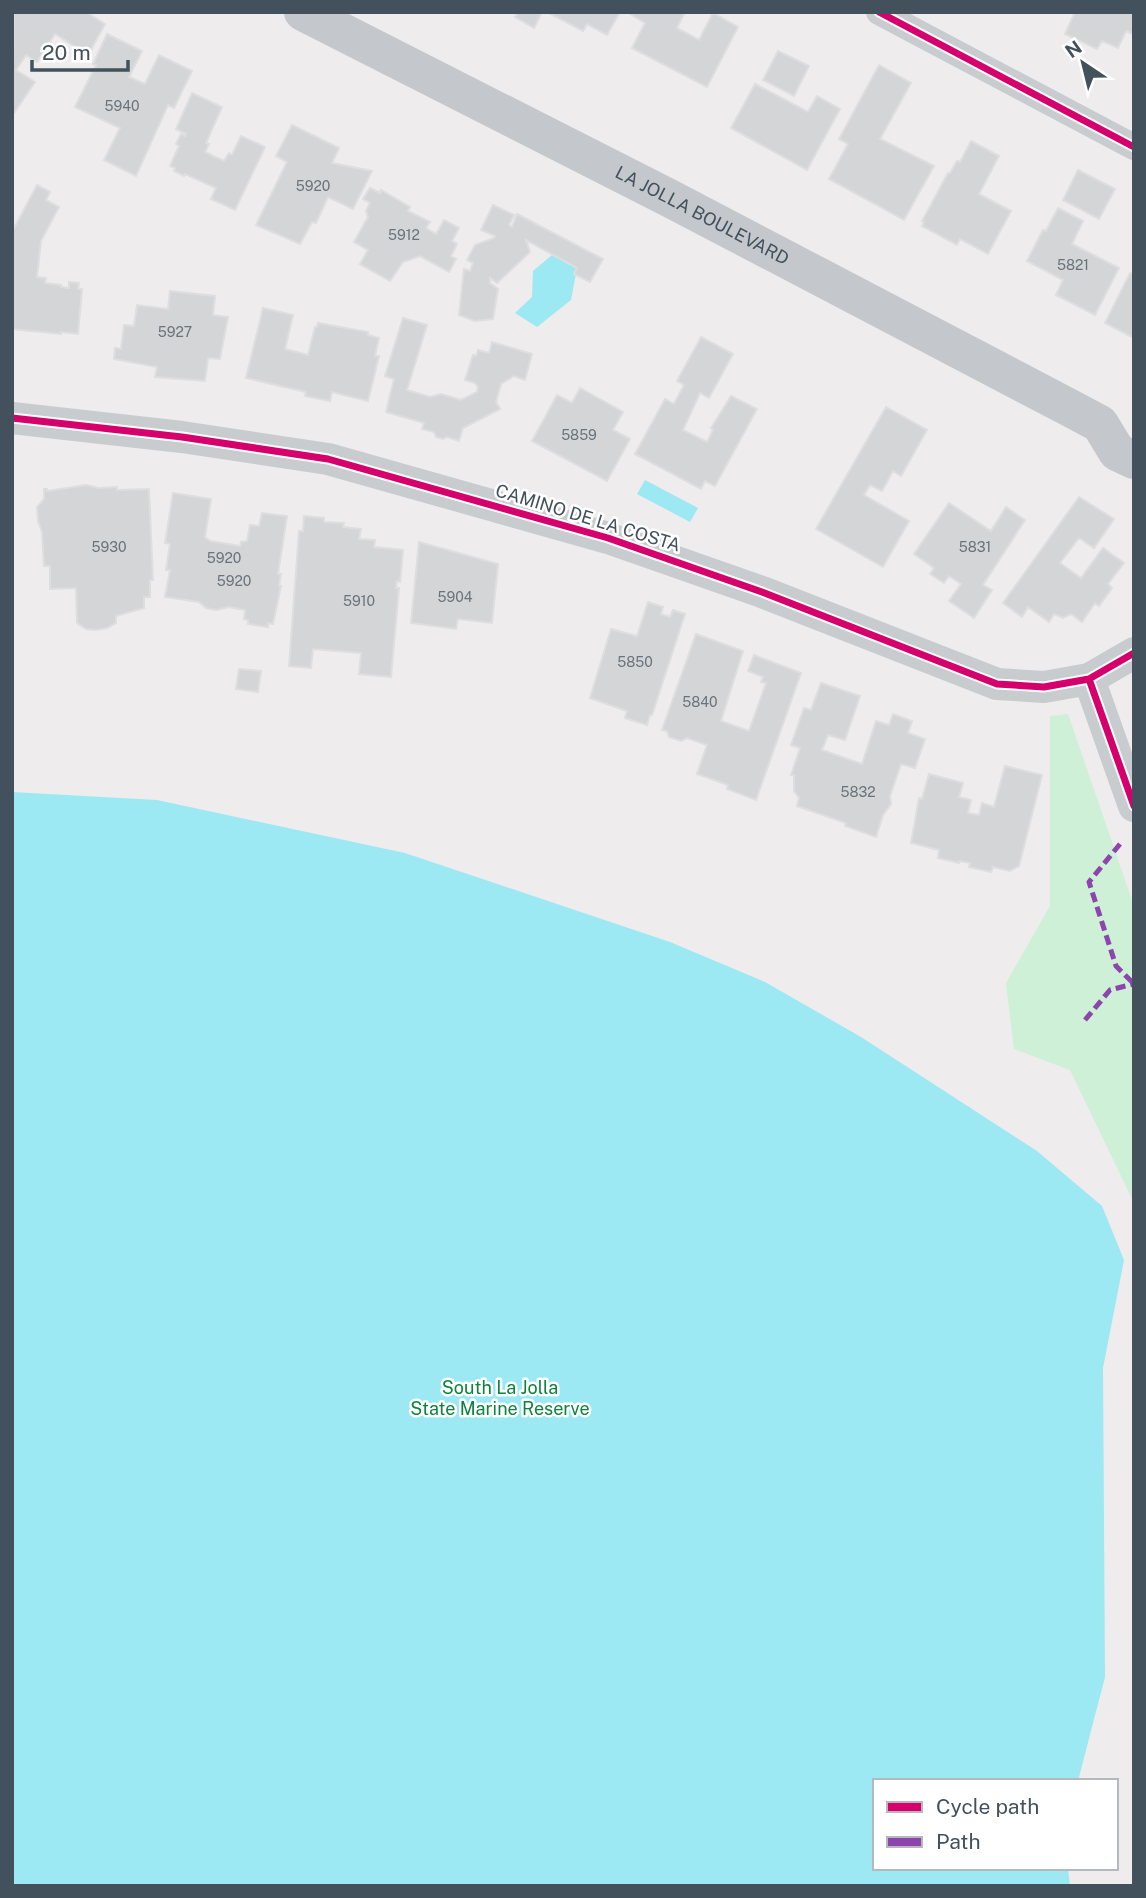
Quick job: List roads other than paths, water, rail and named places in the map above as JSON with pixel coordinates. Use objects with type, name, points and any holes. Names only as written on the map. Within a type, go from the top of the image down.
[{"type":"main road","name":"LA JOLLA BOULEVARD","points":[[303,12],[1117,424],[1116,452],[1134,460]]},
{"type":"street","points":[[879,12],[1134,147]]},
{"type":"street","name":"CAMINO DE LA COSTA","points":[[12,418],[182,437],[328,459],[608,538],[762,592],[997,684],[1044,687],[1089,679],[1134,653]]},
{"type":"street","points":[[1089,679],[1134,806]]},
{"type":"water","points":[[552,255],[577,268],[571,300],[537,327],[515,313],[532,297],[533,271]]},
{"type":"water","points":[[645,480],[698,508],[690,522],[637,494]]},
{"type":"water","name":"South La Jolla State Marine Reserve","points":[[12,792],[157,800],[405,853],[670,942],[765,982],[861,1037],[1037,1151],[1102,1206],[1124,1260],[1103,1368],[1105,1677],[1079,1779],[873,1779],[873,1870],[1068,1870],[1070,1886],[12,1886]]}]
